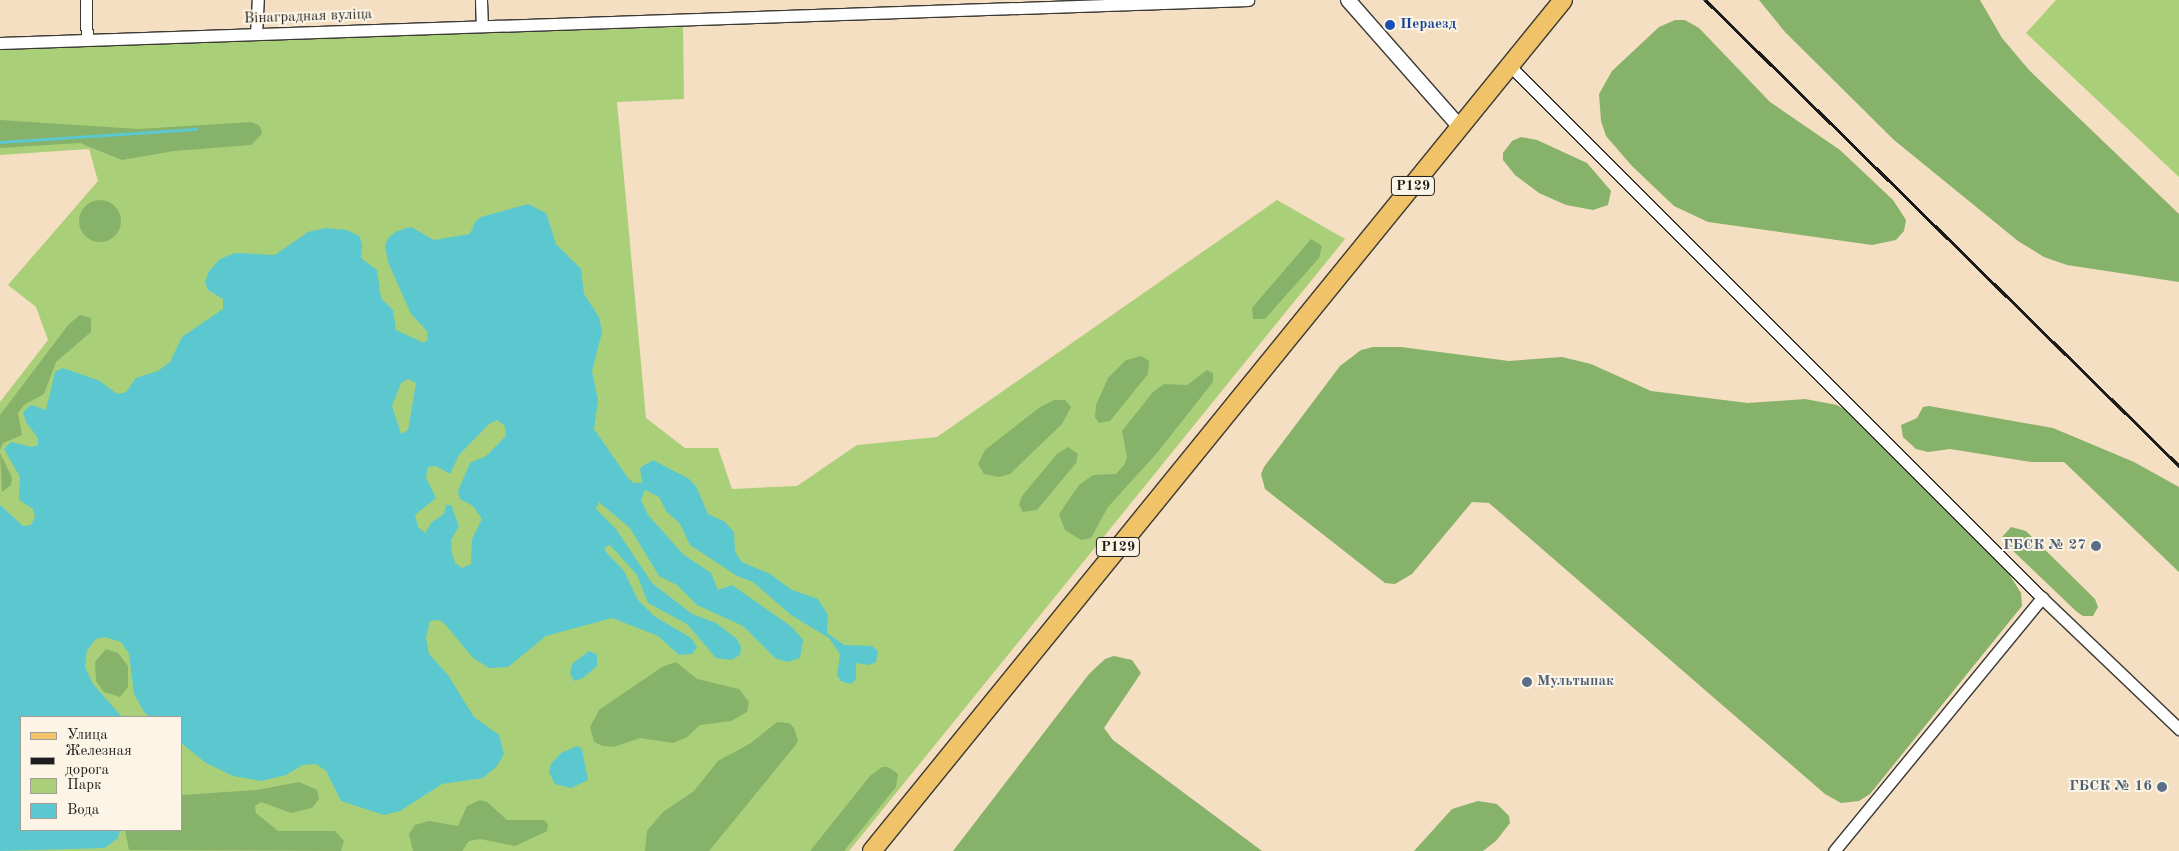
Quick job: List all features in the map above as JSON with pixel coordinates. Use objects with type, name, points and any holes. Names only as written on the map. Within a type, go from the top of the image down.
[{"type":"main road","name":"Р129","points":[[872,851],[1461,128],[1563,0]]},
{"type":"street","points":[[86,0],[87,39]]},
{"type":"street","points":[[256,34],[258,0]]},
{"type":"street","points":[[481,0],[482,24]]},
{"type":"street","name":"Вінаградная вуліца","points":[[0,42],[256,34],[482,24],[1248,0]]},
{"type":"street","points":[[1348,0],[1461,128]]},
{"type":"street","points":[[1510,66],[2042,598],[2179,729]]},
{"type":"street","points":[[1834,851],[2042,598]]},
{"type":"green space","points":[[1759,0],[1980,0],[2002,38],[2029,70],[2179,214],[2179,282],[2067,265],[2044,257],[2018,241],[1894,140],[1785,32]]},
{"type":"green space","points":[[2056,0],[2179,0],[2179,177],[2026,33]]},
{"type":"green space","points":[[1675,20],[1685,20],[1699,28],[1770,102],[1840,150],[1893,200],[1906,220],[1904,231],[1896,240],[1872,245],[1708,222],[1674,206],[1632,166],[1606,136],[1601,121],[1599,94],[1612,71],[1659,27]]},
{"type":"green space","points":[[683,27],[684,99],[617,102],[646,418],[685,448],[718,448],[732,489],[797,486],[857,445],[937,437],[1277,200],[1345,239],[849,851],[0,851],[0,402],[48,340],[36,307],[8,285],[98,181],[89,149],[0,155],[0,48]]},
{"type":"green space","points":[[0,120],[138,129],[251,122],[260,126],[262,134],[251,145],[174,151],[122,160],[80,143],[0,148]]},
{"type":"green space","points":[[1521,137],[1537,140],[1587,163],[1611,191],[1608,205],[1593,210],[1566,205],[1539,193],[1515,175],[1503,160],[1503,153],[1512,141]]},
{"type":"green space","points":[[104,200],[112,203],[118,209],[121,221],[118,233],[112,239],[96,242],[88,239],[82,233],[79,217],[82,209],[88,203]]},
{"type":"green space","points":[[1311,239],[1322,246],[1319,258],[1265,319],[1253,319],[1252,308]]},
{"type":"green space","points":[[80,315],[91,318],[91,332],[56,362],[44,394],[24,405],[18,413],[22,435],[3,443],[0,450],[0,415],[69,324]]},
{"type":"green space","points":[[1373,347],[1401,347],[1509,361],[1562,357],[1591,364],[1651,391],[1748,403],[1805,399],[1837,405],[1849,412],[2009,574],[2021,593],[2022,606],[1870,794],[1859,801],[1841,803],[1825,794],[1489,503],[1472,502],[1412,574],[1395,584],[1385,583],[1265,489],[1261,474],[1264,467],[1340,366],[1361,350]]},
{"type":"green space","points":[[1141,356],[1149,361],[1148,374],[1110,421],[1099,423],[1095,417],[1096,405],[1108,378],[1126,360]]},
{"type":"green space","points":[[1207,370],[1213,373],[1213,382],[1157,453],[1108,507],[1091,538],[1081,540],[1065,530],[1059,514],[1079,485],[1093,475],[1116,474],[1124,465],[1127,457],[1122,431],[1153,392],[1164,384],[1187,385]]},
{"type":"green space","points":[[1054,400],[1065,400],[1071,407],[1062,424],[1010,474],[999,477],[984,474],[978,464],[985,450],[1040,407]]},
{"type":"green space","points":[[1929,406],[2053,428],[2134,462],[2179,487],[2179,572],[2064,462],[2031,462],[1950,449],[1928,452],[1916,449],[1903,437],[1901,425],[1917,418],[1923,407]]},
{"type":"green space","points":[[1068,447],[1078,454],[1076,463],[1037,510],[1023,512],[1019,505],[1022,496],[1057,454]]},
{"type":"green space","points":[[0,453],[12,478],[11,485],[2,492]]},
{"type":"green space","points":[[2011,527],[2026,531],[2095,599],[2098,607],[2093,616],[2083,616],[2077,612],[2009,547],[2002,537]]},
{"type":"green space","points":[[106,649],[118,653],[128,666],[128,687],[120,697],[104,692],[96,681],[95,662]]},
{"type":"green space","points":[[1114,656],[1132,660],[1141,673],[1104,728],[1113,740],[1262,851],[953,851],[1089,674],[1105,659]]},
{"type":"green space","points":[[676,662],[697,679],[739,689],[749,702],[747,712],[731,721],[700,725],[687,737],[673,743],[640,738],[614,747],[603,746],[594,742],[590,727],[599,710],[662,667]]},
{"type":"green space","points":[[777,722],[789,723],[794,728],[798,741],[709,851],[645,851],[647,831],[663,812],[694,791],[718,761],[751,743]]},
{"type":"green space","points":[[882,767],[888,767],[898,774],[896,787],[844,851],[810,851],[870,776]]},
{"type":"green space","points":[[299,782],[317,790],[319,799],[312,808],[291,813],[261,802],[255,806],[256,813],[278,831],[335,831],[344,841],[341,851],[129,850],[125,831],[182,831],[182,795],[257,790]]},
{"type":"green space","points":[[480,800],[487,802],[507,820],[544,820],[548,824],[547,831],[515,846],[480,839],[469,841],[462,851],[413,851],[409,834],[415,825],[429,821],[458,826],[467,806]]},
{"type":"green space","points":[[1478,801],[1497,804],[1509,816],[1510,823],[1496,841],[1483,851],[1414,851],[1452,809]]},
{"type":"water","points":[[528,204],[546,213],[556,244],[581,269],[584,294],[599,317],[602,332],[592,371],[598,400],[594,429],[628,478],[634,483],[642,483],[640,468],[653,460],[689,479],[696,486],[708,514],[725,522],[734,532],[735,552],[742,562],[770,574],[792,590],[818,599],[828,615],[827,633],[844,645],[872,646],[878,651],[876,662],[869,665],[856,663],[856,680],[850,684],[841,681],[837,675],[840,654],[829,638],[791,615],[753,582],[737,576],[690,545],[680,524],[666,511],[659,497],[645,490],[641,500],[648,515],[684,555],[711,573],[718,590],[732,585],[792,627],[803,640],[800,658],[787,662],[775,658],[743,626],[697,605],[677,585],[659,576],[630,528],[599,502],[596,509],[616,529],[652,583],[692,614],[716,623],[737,639],[741,647],[740,655],[731,660],[716,658],[687,624],[648,603],[637,575],[610,545],[605,547],[605,551],[624,571],[638,600],[654,616],[691,638],[697,647],[692,654],[679,655],[658,636],[612,618],[546,636],[508,667],[489,668],[473,658],[444,623],[439,620],[430,621],[426,638],[429,654],[448,675],[474,717],[499,735],[504,754],[497,766],[483,778],[442,784],[400,811],[384,815],[341,801],[326,771],[316,764],[303,765],[286,775],[261,781],[233,776],[206,763],[182,744],[182,716],[149,716],[144,712],[134,694],[129,654],[121,642],[105,637],[96,639],[87,650],[85,667],[93,684],[121,716],[20,716],[20,831],[120,831],[118,838],[105,848],[0,851],[0,505],[23,526],[31,525],[35,517],[33,509],[19,500],[20,477],[4,449],[11,442],[32,447],[38,445],[38,438],[26,422],[23,412],[31,405],[46,410],[55,372],[63,368],[100,381],[117,394],[126,392],[136,378],[158,371],[170,362],[182,337],[223,309],[223,299],[208,290],[205,282],[209,271],[220,259],[235,253],[275,255],[308,232],[325,228],[347,230],[359,236],[362,244],[361,258],[377,270],[381,298],[393,310],[396,330],[424,343],[428,339],[427,331],[411,314],[388,262],[385,245],[389,237],[397,231],[411,227],[434,240],[470,234],[475,222],[481,217]],"holes":[[[408,379],[416,383],[408,430],[401,434],[392,406],[401,383]],[[497,420],[505,426],[506,436],[486,456],[470,463],[458,491],[460,499],[473,506],[482,519],[472,539],[471,564],[462,568],[455,563],[452,553],[451,540],[459,526],[451,505],[446,505],[444,514],[432,522],[425,533],[418,527],[415,515],[436,498],[426,478],[428,467],[436,466],[450,474],[459,455],[489,424]]]},
{"type":"water","points":[[589,651],[597,655],[597,666],[583,678],[574,681],[570,673],[572,664]]},
{"type":"water","points":[[577,746],[582,749],[588,780],[571,788],[555,784],[549,772],[551,764],[561,753]]},
{"type":"waterway","points":[[0,142],[197,129]]},
{"type":"railway","points":[[1705,0],[2179,466]]},
{"type":"place","name":"Пераезд","points":[[1390,25]]},
{"type":"place","name":"ГБСК № 27","points":[[2096,546]]},
{"type":"place","name":"Мультыпак","points":[[1527,682]]},
{"type":"place","name":"ГБСК № 16","points":[[2162,787]]}]
